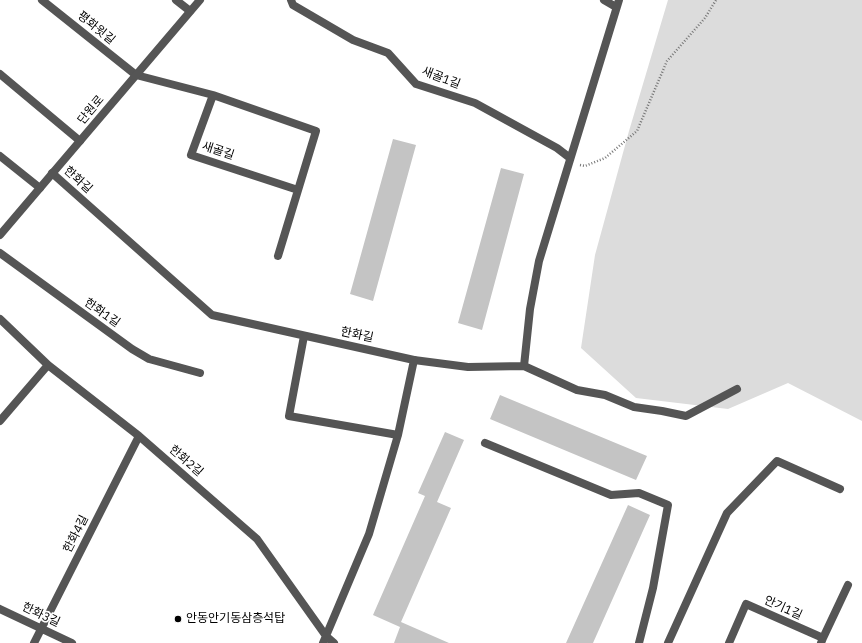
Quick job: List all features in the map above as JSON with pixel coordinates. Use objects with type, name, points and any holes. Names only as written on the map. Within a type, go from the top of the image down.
[{"type":"street","name":"평화윗길","points":[[42,0],[136,75]]},
{"type":"street","points":[[176,0],[190,11]]},
{"type":"street","name":"단원로","points":[[0,235],[200,0]]},
{"type":"street","name":"새골1길","points":[[291,0],[293,5],[353,40],[388,53],[416,84],[475,103],[556,148],[570,158]]},
{"type":"street","points":[[604,0],[618,4],[570,158],[540,261],[530,309],[524,366],[577,390],[605,395],[634,407],[686,416],[737,389]]},
{"type":"street","points":[[0,74],[80,141]]},
{"type":"street","points":[[136,75],[213,95],[316,131],[278,256]]},
{"type":"street","name":"새골길","points":[[213,95],[191,155],[298,190]]},
{"type":"street","points":[[0,156],[40,188]]},
{"type":"street","name":"한화길","points":[[52,173],[212,316],[414,360],[468,367],[524,366]]},
{"type":"street","name":"한화1길","points":[[0,253],[132,349],[149,359],[200,373]]},
{"type":"street","name":"한화2길","points":[[0,319],[48,365],[139,436],[257,539],[325,639],[334,643]]},
{"type":"street","points":[[304,336],[290,416],[398,435]]},
{"type":"street","points":[[325,639],[369,534],[398,435],[414,360]]},
{"type":"street","points":[[0,421],[48,365]]},
{"type":"street","name":"한화4길","points":[[34,643],[139,436]]},
{"type":"street","points":[[485,443],[611,495],[639,493],[668,506],[653,588],[639,643]]},
{"type":"street","points":[[668,643],[727,513],[777,461],[840,489]]},
{"type":"street","points":[[822,641],[848,585]]},
{"type":"street","name":"안기1길","points":[[728,643],[746,604],[822,641]]},
{"type":"street","name":"한화3길","points":[[0,609],[72,643]]},
{"type":"path","points":[[570,158],[577,164],[586,166],[605,158],[637,131],[667,61],[705,18],[716,0]]},
{"type":"shaded area","points":[[668,0],[862,0],[862,421],[788,383],[728,409],[636,398],[581,348],[595,255],[629,131]]},
{"type":"building","points":[[393,139],[416,145],[373,301],[350,294]]},
{"type":"building","points":[[501,168],[524,174],[482,330],[458,323]]},
{"type":"building","points":[[500,395],[647,456],[636,480],[490,419]]},
{"type":"building","points":[[445,432],[464,440],[437,502],[451,508],[401,622],[449,643],[394,643],[400,627],[373,615],[425,496],[418,493]]},
{"type":"building","points":[[628,505],[650,515],[593,643],[566,643]]},
{"type":"place","name":"안동안기동삼층석탑","points":[[178,619]]}]
